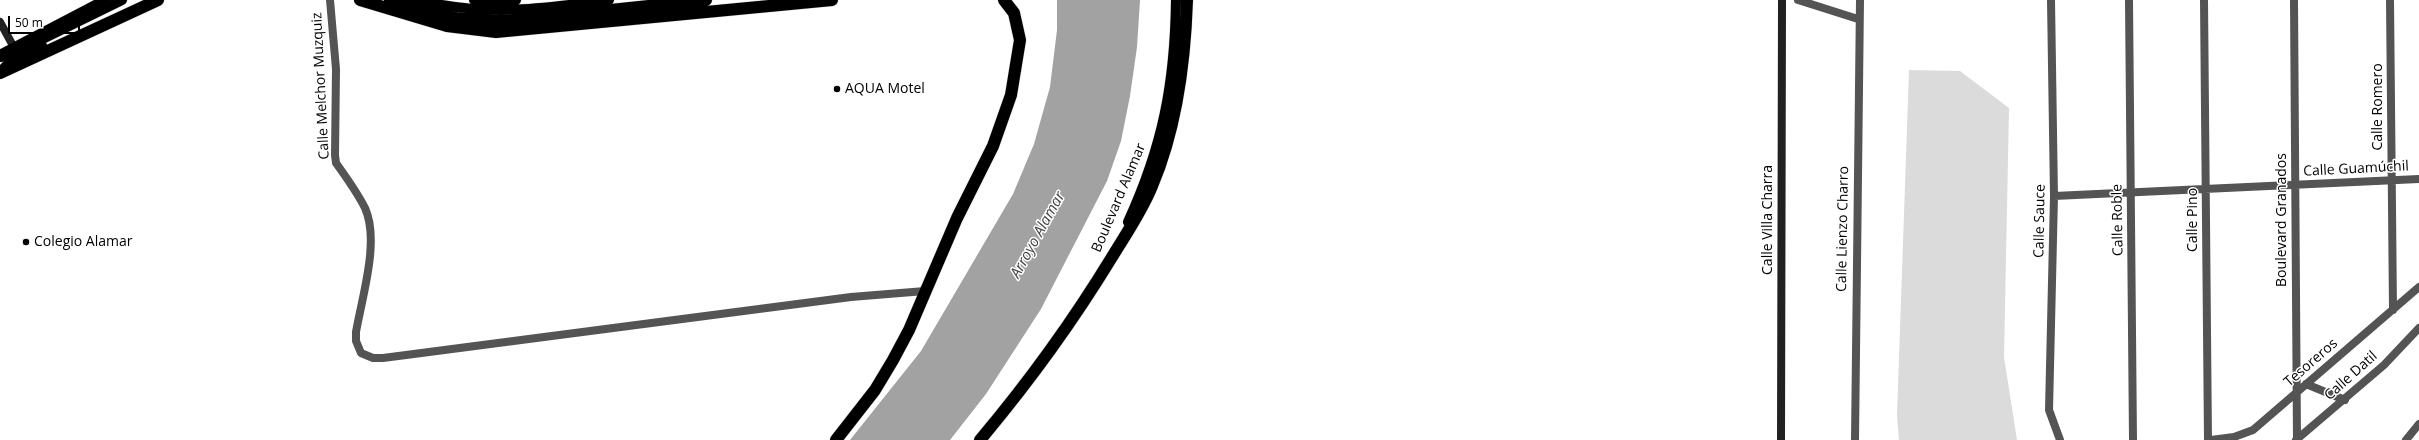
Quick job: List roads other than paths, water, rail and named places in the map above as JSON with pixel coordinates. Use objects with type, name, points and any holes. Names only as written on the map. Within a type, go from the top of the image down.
[{"type":"highway","points":[[0,55],[15,50],[28,51],[58,40],[138,0]]},
{"type":"highway","points":[[0,73],[158,0]]},
{"type":"highway","points":[[360,0],[447,26],[496,32],[706,4]]},
{"type":"highway","points":[[390,0],[432,12],[477,20],[505,22],[544,13],[706,4],[832,0]]},
{"type":"highway","points":[[836,440],[875,390],[894,360],[957,218],[993,146],[1011,95],[1020,40],[1014,13],[1004,0]]},
{"type":"highway","points":[[1113,255],[1130,229],[1152,186],[1168,142],[1180,88],[1186,44],[1187,0]]},
{"type":"highway","name":"Boulevard Alamar","points":[[980,440],[1012,402],[1092,289],[1113,255]]},
{"type":"main road","points":[[0,73],[15,50],[105,0]]},
{"type":"main road","points":[[15,50],[24,48],[122,0]]},
{"type":"main road","points":[[418,0],[473,10],[544,13],[609,0]]},
{"type":"main road","points":[[474,0],[496,2],[516,0]]},
{"type":"main road","name":"Boulevard Alamar","points":[[1113,255],[1146,180],[1163,130],[1176,42],[1176,0]]},
{"type":"street","name":"Calle Melchor Muzquiz","points":[[330,0],[336,69],[336,163],[365,208],[370,230],[371,247],[356,332],[356,341],[361,353],[373,358],[383,358],[851,297],[925,291]]},
{"type":"street","name":"Calle Villa Charra","points":[[1781,440],[1782,0]]},
{"type":"street","points":[[1798,0],[1858,19]]},
{"type":"street","name":"Calle Lienzo Charro","points":[[1855,440],[1858,19],[1860,0]]},
{"type":"street","name":"Calle Sauce","points":[[2051,0],[2054,196],[2050,410],[2060,440]]},
{"type":"street","name":"Calle Roble","points":[[2129,0],[2133,440]]},
{"type":"street","name":"Calle Pino","points":[[2204,0],[2208,440]]},
{"type":"street","name":"Boulevard Granados","points":[[2294,0],[2297,440]]},
{"type":"street","name":"Calle Romero","points":[[2390,0],[2393,310]]},
{"type":"street","points":[[0,22],[15,50]]},
{"type":"street","name":"Calle Guamúchil","points":[[2054,196],[2419,179]]},
{"type":"street","name":"Tesoreros","points":[[2211,440],[2234,437],[2253,430],[2419,287]]},
{"type":"street","name":"Calle Datil","points":[[2297,440],[2384,365],[2419,328]]},
{"type":"street","points":[[2306,384],[2345,400]]},
{"type":"street","points":[[2406,440],[2419,424]]},
{"type":"water","name":"Arroyo Alamar","points":[[1057,0],[1140,0],[1137,47],[1130,96],[1121,141],[1107,181],[1041,309],[986,394],[950,440],[850,440],[921,351],[1013,194],[1034,144],[1050,87],[1057,30]]},
{"type":"place","name":"AQUA Motel","points":[[837,89]]},
{"type":"place","name":"Colegio Alamar","points":[[26,242]]}]
